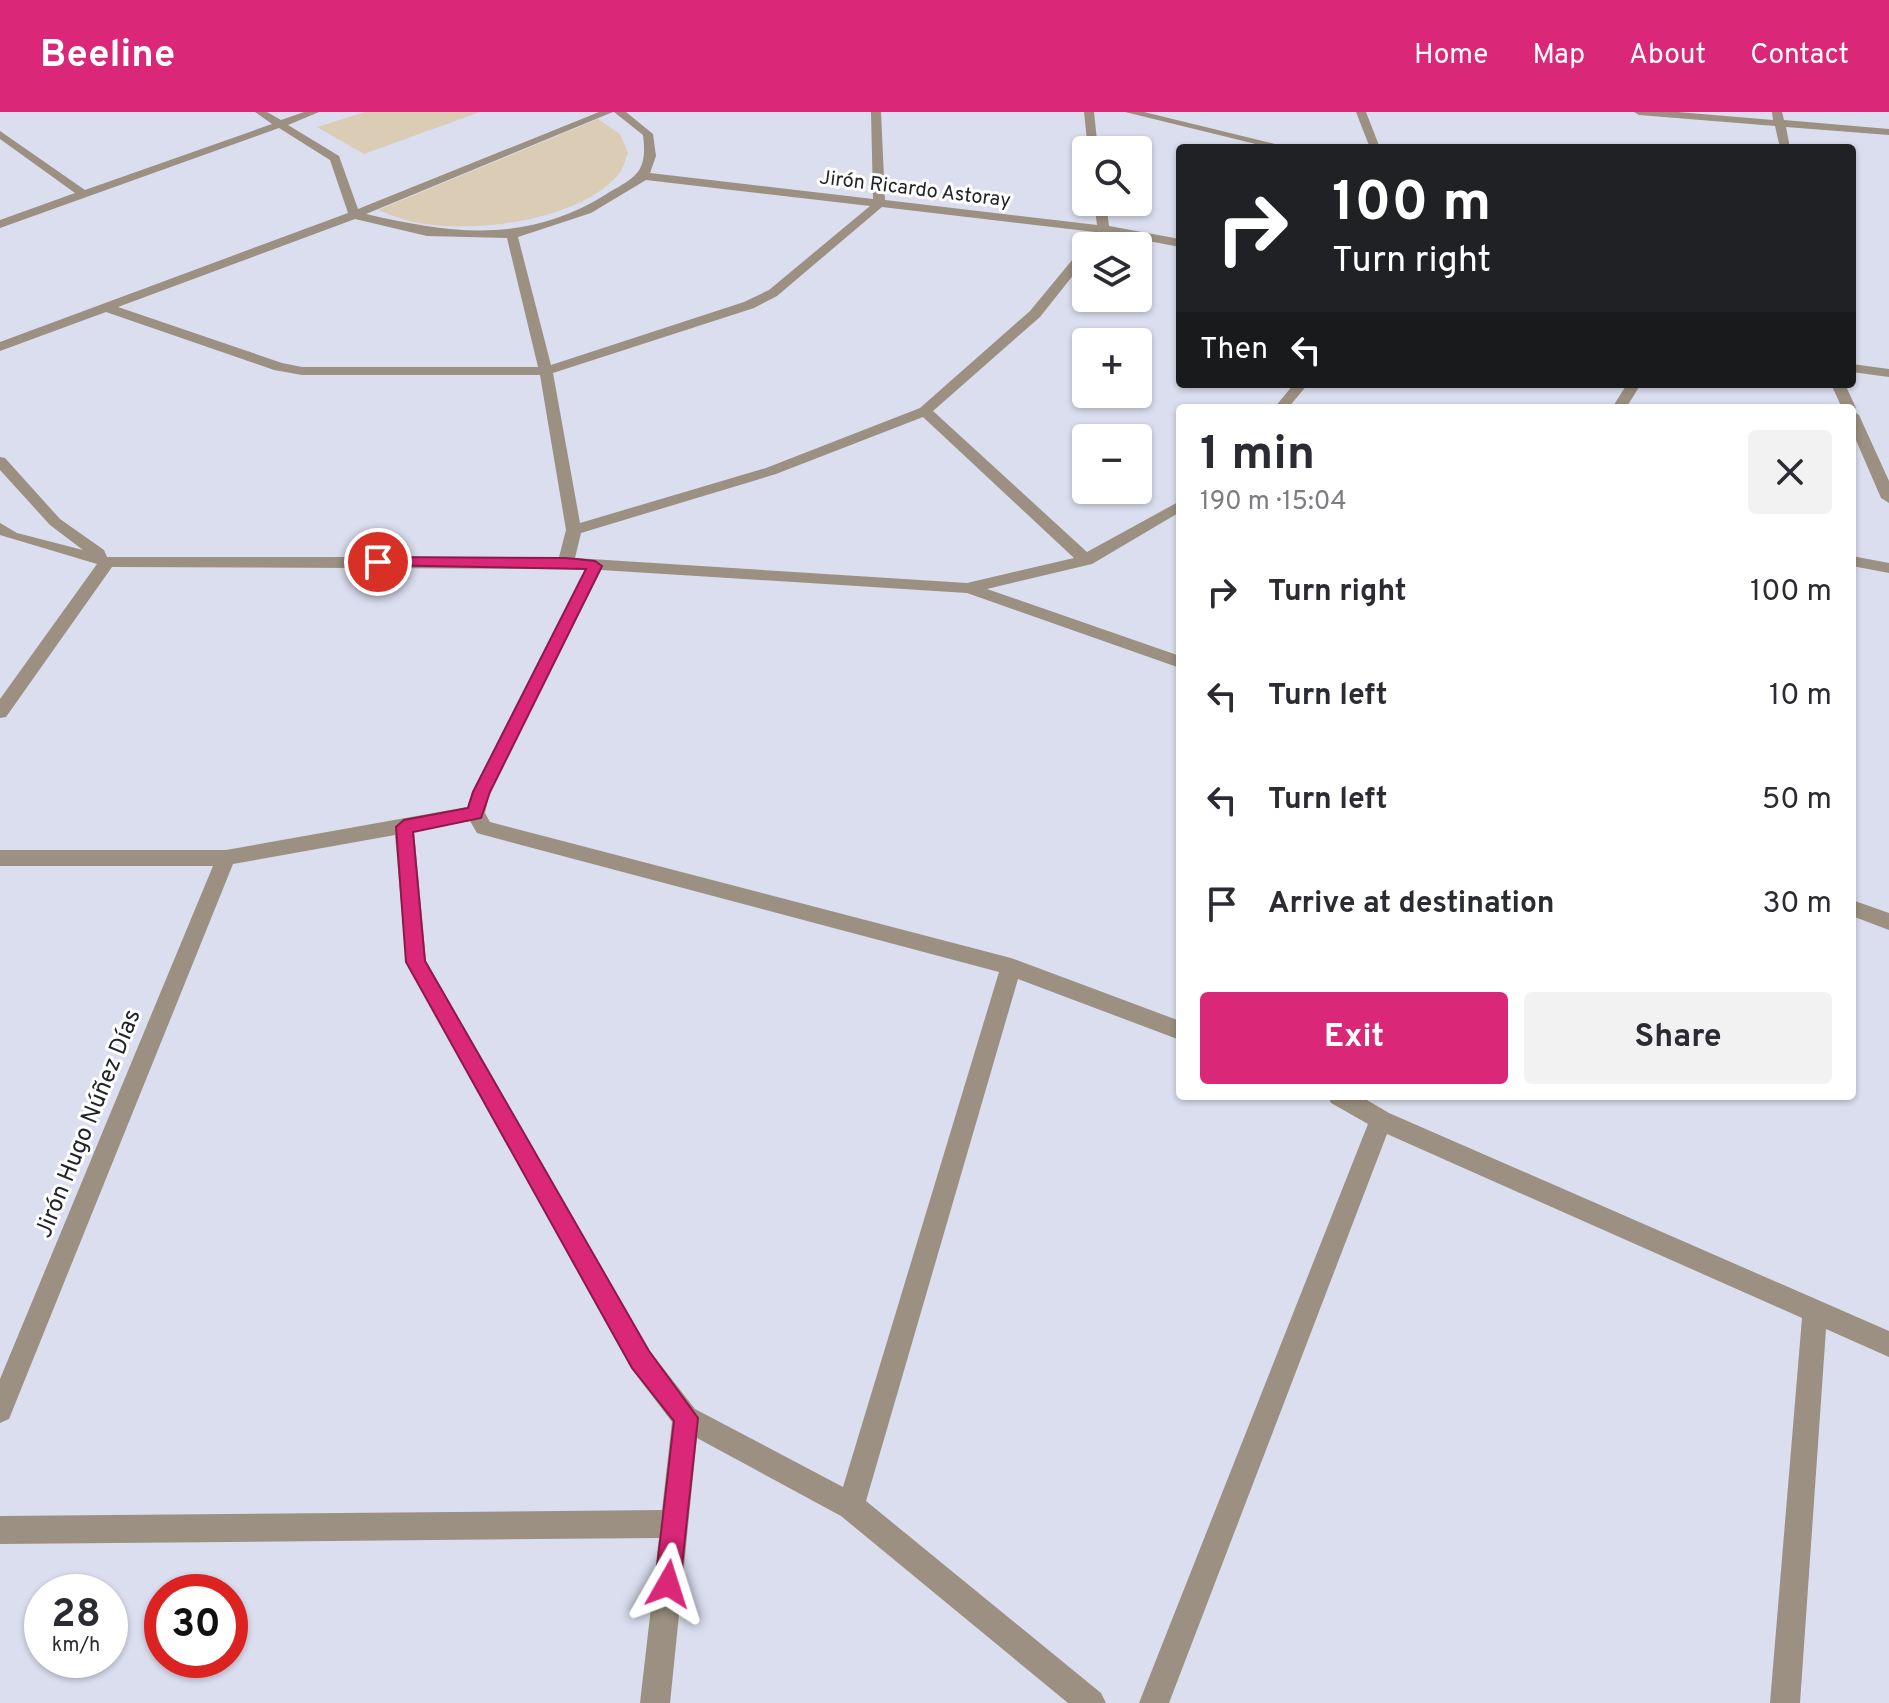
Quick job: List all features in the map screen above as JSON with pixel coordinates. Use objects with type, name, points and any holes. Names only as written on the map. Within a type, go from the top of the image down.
[{"type":"street","points":[[260,112],[335,158],[354,215]]},
{"type":"street","points":[[0,224],[314,112]]},
{"type":"street","points":[[0,347],[354,215],[608,112]]},
{"type":"street","points":[[354,215],[427,232],[512,235],[587,211],[644,176],[651,156],[648,134],[619,112]]},
{"type":"street","points":[[107,308],[279,367],[302,371],[546,371],[749,305],[773,293],[879,204],[876,112]]},
{"type":"street","points":[[1089,112],[1092,136]]},
{"type":"street","points":[[1130,112],[1269,144]]},
{"type":"street","points":[[1361,112],[1373,144]]},
{"type":"street","points":[[1639,112],[1889,132]]},
{"type":"street","points":[[1777,112],[1784,144]]},
{"type":"street","points":[[0,134],[85,195]]},
{"type":"street","name":"Jirón Ricardo Astoray","points":[[644,176],[1103,229],[1176,242]]},
{"type":"street","points":[[1101,232],[1102,216]]},
{"type":"street","points":[[512,235],[546,371],[574,530],[566,562]]},
{"type":"street","points":[[574,530],[771,471],[925,411],[1035,314],[1072,268]]},
{"type":"street","points":[[1856,369],[1889,373]]},
{"type":"street","points":[[1284,404],[1298,388]]},
{"type":"street","points":[[925,411],[1086,560]]},
{"type":"street","points":[[1856,424],[1889,498]]},
{"type":"street","points":[[0,461],[55,522],[107,562]]},
{"type":"street","points":[[967,588],[1086,560],[1176,508]]},
{"type":"street","points":[[0,528],[12,536],[107,562],[566,562],[967,588],[1176,661]]},
{"type":"street","points":[[0,712],[107,562]]},
{"type":"street","points":[[1856,562],[1889,568]]},
{"type":"street","points":[[595,566],[481,792],[475,813],[484,828],[1011,967],[1176,1029]]},
{"type":"street","points":[[0,858],[226,858],[475,813]]},
{"type":"street","points":[[404,827],[416,962],[640,1359],[686,1418],[851,1506],[1091,1703]]},
{"type":"street","name":"Jirón Hugo Núñez Días","points":[[0,1410],[226,858]]},
{"type":"street","points":[[1856,910],[1889,922]]},
{"type":"street","points":[[851,1506],[1011,967]]},
{"type":"street","points":[[1346,1100],[1381,1120],[1889,1344]]},
{"type":"street","points":[[1154,1703],[1381,1120]]},
{"type":"street","points":[[1785,1703],[1815,1313]]},
{"type":"street","points":[[655,1703],[686,1418]]},
{"type":"street","points":[[0,1530],[674,1524]]},
{"type":"shaded area","points":[[365,112],[480,112],[364,154],[317,127]]},
{"type":"shaded area","points":[[598,119],[620,134],[628,153],[618,175],[600,191],[577,204],[522,221],[464,226],[413,222],[378,210]]},
{"type":"route","points":[[378,562],[566,562],[595,566],[481,792],[475,813],[404,827],[416,962],[640,1359],[686,1418],[668,1584]]}]
